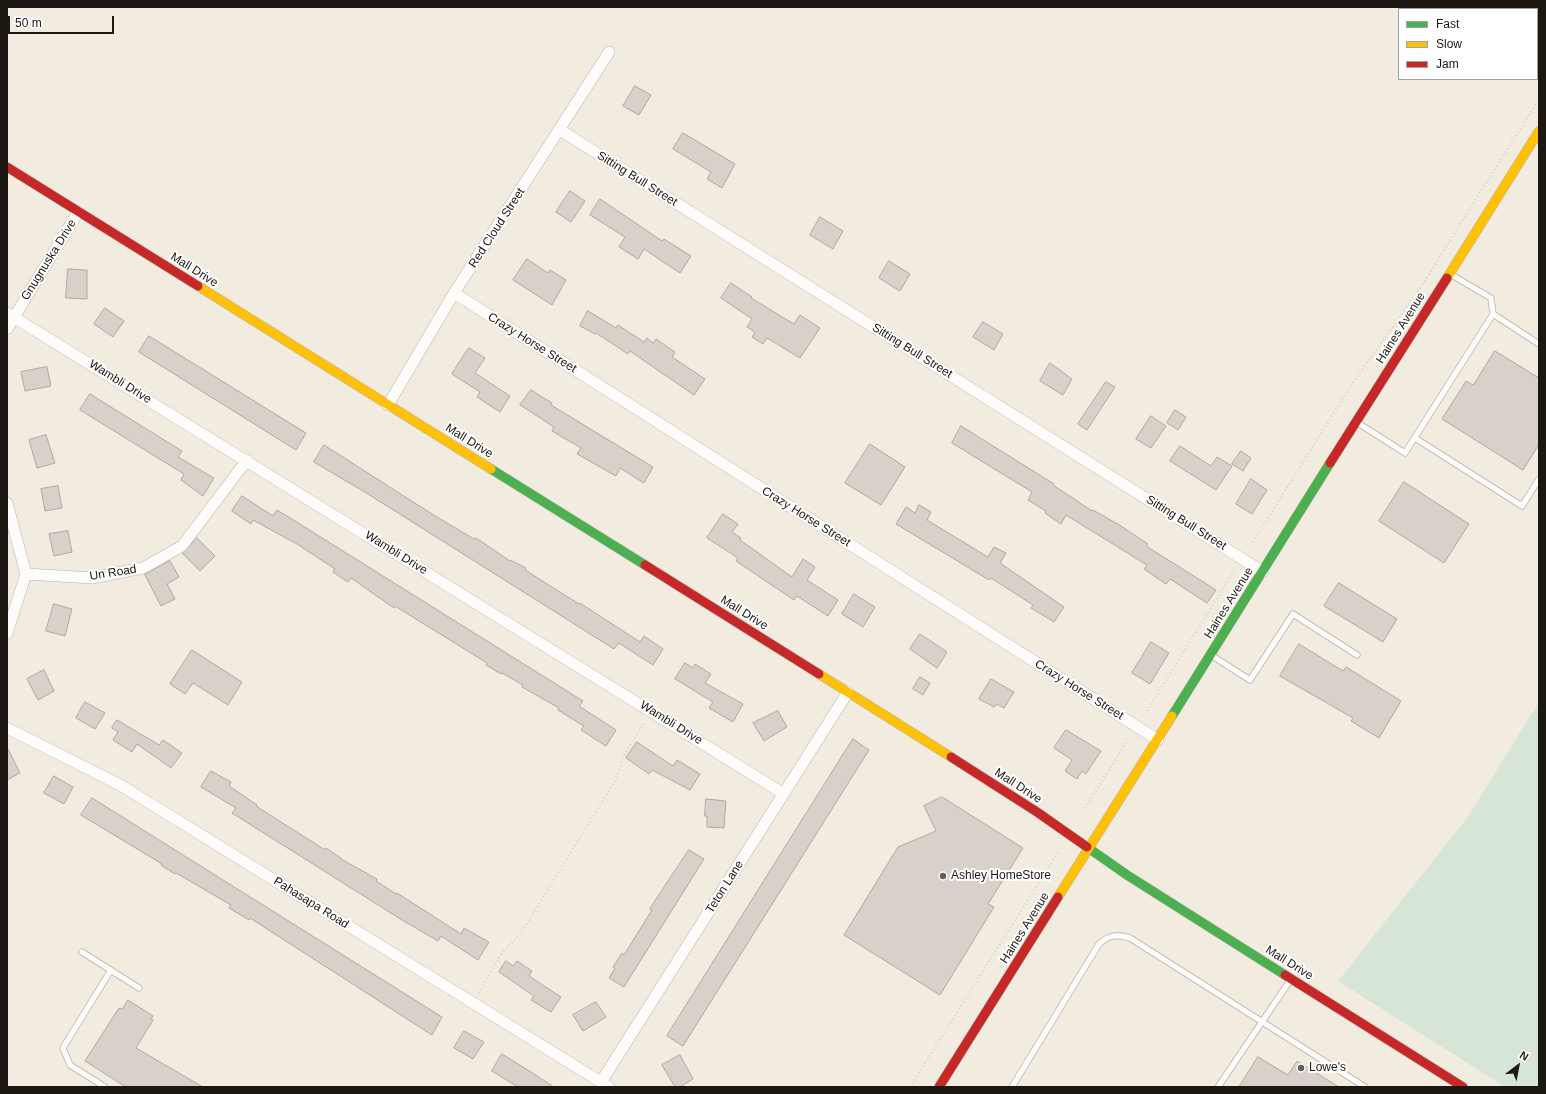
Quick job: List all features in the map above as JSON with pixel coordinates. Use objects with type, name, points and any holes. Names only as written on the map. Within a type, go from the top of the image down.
[{"type":"main road","name":"Haines Avenue","points":[[939,1087],[1090,849],[1539,131]]},
{"type":"main road","name":"Mall Drive","points":[[7,168],[848,692],[1037,812],[1127,875],[1463,1087]]},
{"type":"street","name":"Red Cloud Street","points":[[388,405],[454,293],[609,52]]},
{"type":"street","name":"Sitting Bull Street","points":[[560,130],[1263,572]]},
{"type":"street","name":"Gnugnuska Drive","points":[[7,329],[10,315],[78,212]]},
{"type":"street","name":"Crazy Horse Street","points":[[454,293],[1158,740]]},
{"type":"street","name":"Wambli Drive","points":[[10,315],[247,460],[784,794]]},
{"type":"street","name":"Un Road","points":[[26,574],[92,578],[143,568],[182,546],[247,460]]},
{"type":"street","points":[[7,502],[26,574],[7,633]]},
{"type":"street","name":"Teton Lane","points":[[605,1084],[848,692]]},
{"type":"street","name":"Pahasapa Road","points":[[7,728],[122,786],[605,1084]]},
{"type":"lane","points":[[1356,422],[1405,453],[1415,438],[1493,314],[1491,298],[1450,274]]},
{"type":"lane","points":[[1493,314],[1539,344]]},
{"type":"lane","points":[[1415,438],[1522,506],[1539,479]]},
{"type":"lane","points":[[1211,655],[1250,680],[1293,614],[1357,655]]},
{"type":"lane","points":[[1012,1087],[1099,944],[1107,937],[1120,934],[1130,938],[1365,1087]]},
{"type":"lane","points":[[82,952],[139,988]]},
{"type":"lane","points":[[105,1087],[70,1065],[63,1048],[111,970]]},
{"type":"lane","points":[[1218,1087],[1291,979]]},
{"type":"path","points":[[1253,542],[1352,384],[1421,288],[1539,99]]},
{"type":"path","points":[[1146,711],[1234,571]]},
{"type":"path","points":[[473,1003],[502,953],[521,933],[611,788],[624,755],[652,711]]},
{"type":"path","points":[[1085,808],[1129,738]]},
{"type":"path","points":[[910,1087],[1058,852]]},
{"type":"green space","points":[[1539,702],[1539,1087],[1505,1087],[1338,981],[1467,818]]},
{"type":"building","points":[[635,86],[651,95],[639,115],[623,106]]},
{"type":"building","points":[[683,133],[735,164],[722,188],[707,179],[711,172],[673,149]]},
{"type":"building","points":[[570,191],[585,201],[571,222],[556,212]]},
{"type":"building","points":[[600,199],[662,241],[664,239],[691,256],[680,273],[644,249],[638,259],[619,247],[625,237],[590,215]]},
{"type":"building","points":[[820,217],[843,231],[833,249],[810,235]]},
{"type":"building","points":[[527,259],[548,273],[550,270],[566,280],[552,305],[513,280]]},
{"type":"building","points":[[889,261],[910,274],[900,291],[879,278]]},
{"type":"building","points":[[68,269],[87,270],[87,299],[66,298]]},
{"type":"building","points":[[731,283],[752,297],[751,298],[794,324],[800,315],[820,328],[800,358],[767,338],[763,344],[752,337],[755,332],[747,327],[752,319],[721,298]]},
{"type":"building","points":[[105,308],[124,321],[113,337],[94,324]]},
{"type":"building","points":[[588,311],[616,328],[618,325],[644,342],[647,338],[653,343],[656,339],[675,352],[672,357],[705,379],[694,395],[630,351],[628,354],[596,333],[595,334],[580,326]]},
{"type":"building","points":[[983,322],[1003,334],[994,350],[973,337]]},
{"type":"building","points":[[149,336],[306,433],[296,450],[139,352]]},
{"type":"building","points":[[469,348],[485,358],[475,373],[510,396],[500,412],[477,397],[480,392],[452,374]]},
{"type":"building","points":[[1495,351],[1539,378],[1539,444],[1523,470],[1442,419],[1466,381],[1473,385]]},
{"type":"building","points":[[1050,363],[1072,379],[1063,395],[1040,381]]},
{"type":"building","points":[[47,367],[51,386],[25,391],[21,372]]},
{"type":"building","points":[[1106,382],[1115,387],[1087,430],[1078,424]]},
{"type":"building","points":[[531,390],[552,403],[551,405],[653,467],[644,483],[620,468],[616,476],[577,454],[581,448],[552,431],[554,427],[520,405]]},
{"type":"building","points":[[90,394],[182,451],[178,457],[214,478],[203,496],[181,480],[184,474],[80,410]]},
{"type":"building","points":[[1175,410],[1186,417],[1178,430],[1167,423]]},
{"type":"building","points":[[1151,416],[1166,426],[1151,448],[1136,439]]},
{"type":"building","points":[[961,426],[1054,484],[1053,485],[1092,511],[1093,510],[1121,526],[1148,544],[1146,546],[1216,590],[1207,603],[1170,579],[1166,584],[1144,569],[1147,565],[1066,515],[1061,524],[1045,513],[1046,511],[1028,500],[1032,492],[952,443]]},
{"type":"building","points":[[46,435],[55,463],[37,468],[29,440]]},
{"type":"building","points":[[870,444],[905,467],[881,505],[845,483]]},
{"type":"building","points":[[324,445],[432,514],[474,539],[476,538],[510,561],[526,568],[525,570],[579,604],[580,603],[640,642],[644,636],[663,649],[653,665],[619,643],[614,649],[368,494],[314,462]]},
{"type":"building","points":[[1180,446],[1211,466],[1217,457],[1232,466],[1216,490],[1170,461]]},
{"type":"building","points":[[1241,451],[1251,458],[1243,471],[1232,464]]},
{"type":"building","points":[[1251,479],[1267,490],[1252,514],[1236,504]]},
{"type":"building","points":[[1404,482],[1469,524],[1444,563],[1379,521]]},
{"type":"building","points":[[58,486],[62,508],[45,511],[41,489]]},
{"type":"building","points":[[242,496],[273,516],[277,510],[583,701],[579,706],[616,730],[606,746],[581,730],[584,726],[558,710],[559,708],[522,687],[523,685],[486,665],[487,663],[395,606],[394,608],[351,578],[348,582],[333,572],[335,569],[297,544],[253,520],[251,524],[232,511]]},
{"type":"building","points":[[919,505],[931,512],[927,520],[988,557],[994,547],[1006,553],[1000,563],[1064,607],[1054,622],[1031,608],[1033,605],[991,578],[989,580],[896,524],[906,507],[915,513]]},
{"type":"building","points":[[723,514],[738,524],[732,532],[741,538],[740,540],[792,577],[803,559],[815,567],[807,580],[838,600],[828,616],[797,596],[794,600],[736,561],[738,558],[707,538]]},
{"type":"building","points":[[68,531],[72,552],[54,556],[49,534]]},
{"type":"building","points":[[197,538],[215,556],[200,571],[183,554]]},
{"type":"building","points":[[170,561],[179,577],[167,584],[175,599],[161,606],[145,575]]},
{"type":"building","points":[[1339,583],[1397,619],[1383,642],[1324,606]]},
{"type":"building","points":[[854,594],[875,607],[863,627],[842,614]]},
{"type":"building","points":[[54,604],[72,609],[65,636],[46,631]]},
{"type":"building","points":[[920,634],[947,652],[937,668],[910,649]]},
{"type":"building","points":[[1151,642],[1169,653],[1150,684],[1132,673]]},
{"type":"building","points":[[1299,644],[1343,671],[1346,667],[1401,701],[1379,738],[1351,721],[1353,718],[1280,676]]},
{"type":"building","points":[[192,650],[242,682],[228,705],[193,683],[185,694],[170,684]]},
{"type":"building","points":[[685,663],[693,668],[695,664],[711,674],[705,683],[743,704],[733,722],[709,708],[713,702],[675,679]]},
{"type":"building","points":[[44,670],[54,691],[38,700],[27,679]]},
{"type":"building","points":[[920,677],[930,683],[923,695],[913,689]]},
{"type":"building","points":[[991,679],[1014,692],[1004,708],[997,704],[994,707],[979,699]]},
{"type":"building","points":[[85,702],[105,713],[95,729],[76,718]]},
{"type":"building","points":[[778,711],[787,727],[764,741],[753,723]]},
{"type":"building","points":[[117,720],[159,745],[163,740],[182,753],[171,768],[137,744],[132,752],[113,740],[118,732],[112,728]]},
{"type":"building","points":[[1066,730],[1101,751],[1086,774],[1082,771],[1077,779],[1065,771],[1072,760],[1054,748]]},
{"type":"building","points":[[853,739],[869,750],[683,1046],[667,1036]]},
{"type":"building","points":[[637,742],[673,766],[677,760],[700,774],[690,790],[652,770],[649,774],[626,758]]},
{"type":"building","points":[[7,747],[20,773],[7,780]]},
{"type":"building","points":[[211,771],[231,782],[229,786],[257,805],[256,806],[325,850],[326,848],[341,859],[377,879],[376,881],[461,934],[464,928],[489,942],[478,960],[441,936],[438,941],[402,920],[232,813],[236,808],[201,787]]},
{"type":"building","points":[[54,776],[73,787],[64,804],[44,793]]},
{"type":"building","name":"Ashley HomeStore","points":[[942,797],[1023,848],[988,904],[994,907],[940,995],[844,935],[898,847],[936,831],[924,806]]},
{"type":"building","points":[[92,798],[442,1017],[432,1035],[250,918],[249,920],[229,908],[231,905],[176,873],[175,874],[161,865],[162,864],[81,815]]},
{"type":"building","points":[[706,799],[726,801],[724,828],[707,827],[707,816],[705,816]]},
{"type":"building","points":[[689,850],[704,859],[624,987],[609,978],[615,968],[613,967],[622,953],[624,955],[652,910],[650,909]]},
{"type":"building","points":[[506,961],[513,966],[517,961],[532,971],[529,976],[561,997],[551,1012],[531,1000],[534,996],[499,972]]},
{"type":"building","points":[[128,1000],[153,1016],[151,1019],[153,1020],[136,1048],[203,1087],[126,1087],[85,1061],[119,1008],[122,1009]]},
{"type":"building","points":[[596,1002],[606,1017],[583,1031],[573,1015]]},
{"type":"building","points":[[464,1031],[484,1042],[473,1059],[454,1048]]},
{"type":"building","points":[[502,1054],[554,1087],[518,1087],[492,1071]]},
{"type":"building","points":[[680,1055],[693,1079],[680,1087],[675,1087],[662,1065]]},
{"type":"building","points":[[1258,1057],[1288,1075],[1297,1061],[1339,1087],[1239,1087]]},
{"type":"traffic: fast","points":[[1172,716],[1330,463]]},
{"type":"traffic: fast","points":[[491,469],[645,565]]},
{"type":"traffic: fast","points":[[1087,847],[1127,875],[1285,975]]},
{"type":"traffic: slow","points":[[1447,278],[1539,131]]},
{"type":"traffic: slow","points":[[198,286],[491,469]]},
{"type":"traffic: slow","points":[[819,674],[951,757]]},
{"type":"traffic: slow","points":[[1058,897],[1172,716]]},
{"type":"traffic: jam","points":[[7,167],[198,286]]},
{"type":"traffic: jam","points":[[1330,463],[1447,278]]},
{"type":"traffic: jam","points":[[645,565],[819,674]]},
{"type":"traffic: jam","points":[[951,757],[1037,812],[1087,847]]},
{"type":"traffic: jam","points":[[939,1087],[1058,897]]},
{"type":"traffic: jam","points":[[1285,975],[1463,1087]]},
{"type":"place","name":"Ashley HomeStore","points":[[943,876]]},
{"type":"place","name":"Lowe's","points":[[1301,1068]]}]
